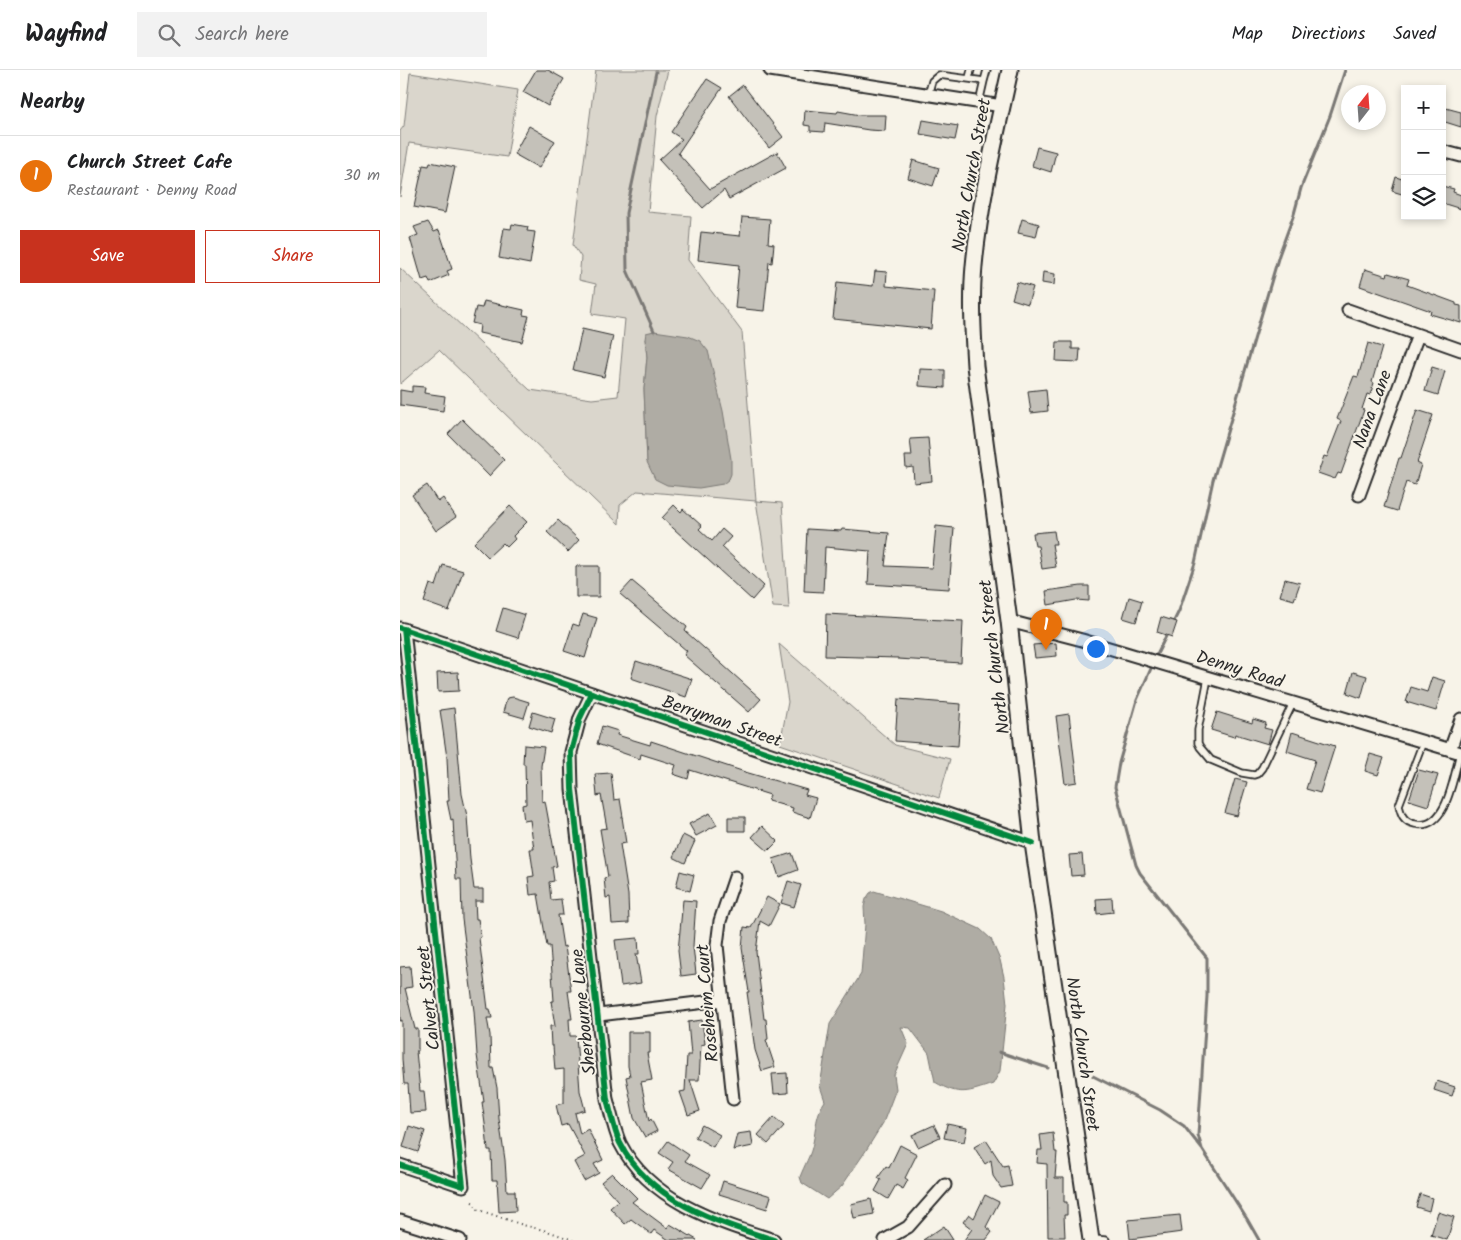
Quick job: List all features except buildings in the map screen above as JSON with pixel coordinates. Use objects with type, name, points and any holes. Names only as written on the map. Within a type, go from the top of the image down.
[{"type":"main road","name":"North Church Street","points":[[1010,70],[985,186],[978,230],[974,269],[973,328],[977,390],[1010,621],[1033,843],[1090,1239]]},
{"type":"street","points":[[770,70],[1002,106]]},
{"type":"street","points":[[1446,152],[1461,156]]},
{"type":"street","points":[[1348,310],[1461,350]]},
{"type":"street","name":"Nana Lane","points":[[1359,495],[1418,335]]},
{"type":"street","name":"Denny Road","points":[[1010,621],[1082,640],[1457,752]]},
{"type":"street","name":"Berryman Street","points":[[402,628],[1033,843]]},
{"type":"street","name":"Calvert Street","points":[[400,1165],[462,1186],[402,628]]},
{"type":"street","name":"Sherbourne Lane","points":[[592,693],[580,718],[571,752],[572,789],[607,1099],[620,1143],[641,1173],[666,1195],[702,1215],[774,1240]]},
{"type":"street","points":[[1457,752],[1461,719]]},
{"type":"street","name":"Roseheim Court","points":[[733,1099],[717,945],[720,921],[735,877]]},
{"type":"street","points":[[599,1015],[722,1000]]},
{"type":"street","points":[[891,1238],[908,1227],[945,1186]]},
{"type":"street","points":[[400,1221],[460,1240]]},
{"type":"lane","points":[[969,78],[971,70]]},
{"type":"lane","points":[[979,103],[987,70]]},
{"type":"lane","points":[[928,95],[932,80],[939,75],[984,81]]},
{"type":"lane","points":[[1208,678],[1198,730],[1200,747],[1211,760],[1249,775],[1257,774],[1262,768],[1293,703]]},
{"type":"lane","points":[[1423,742],[1399,805],[1404,819],[1413,824],[1423,826],[1429,824],[1437,818],[1446,804],[1457,752]]},
{"type":"lane","points":[[1090,1239],[1106,1240]]},
{"type":"path","points":[[472,1202],[476,1209],[573,1240]]},
{"type":"shaded area","points":[[596,70],[668,70],[657,116],[648,212],[691,216],[688,260],[742,332],[756,501],[637,491],[620,505],[619,524],[439,350],[400,384],[400,268],[530,390],[592,399],[618,396],[625,319],[592,314],[596,284],[579,280],[581,257],[573,245]],"holes":[[[645,339],[708,351],[647,462],[644,389],[647,357]]]},
{"type":"shaded area","points":[[410,73],[518,90],[507,157],[409,143],[400,197],[400,131],[404,126]]},
{"type":"shaded area","points":[[654,331],[688,336],[700,341],[708,351],[723,411],[731,459],[731,474],[729,479],[723,484],[699,488],[667,485],[655,479],[647,462],[644,389],[647,357],[645,339],[646,333]]},
{"type":"shaded area","points":[[756,501],[782,503],[789,608],[773,607]]},
{"type":"shaded area","points":[[779,644],[895,745],[950,759],[939,798],[780,744],[788,702]]},
{"type":"shaded area","points":[[874,891],[941,911],[980,929],[991,939],[1000,960],[1007,1004],[1000,1071],[993,1084],[970,1091],[951,1090],[944,1087],[935,1082],[929,1053],[910,1028],[901,1027],[908,1044],[894,1075],[896,1089],[883,1123],[842,1186],[827,1199],[802,1183],[800,1177],[811,1152],[818,1116],[825,1101],[820,1086],[830,1024],[861,974],[865,924],[864,907],[866,899]]},
{"type":"waterway","points":[[1172,625],[1179,611],[1195,563],[1213,480],[1279,255],[1301,188],[1330,116],[1345,70]]},
{"type":"waterway","points":[[654,331],[627,270],[626,213],[656,72]]},
{"type":"waterway","points":[[1155,658],[1168,632]]},
{"type":"waterway","points":[[1153,664],[1137,700],[1119,763],[1115,787],[1136,865],[1140,873],[1207,958],[1207,996],[1198,1135],[1202,1149]]},
{"type":"waterway","points":[[999,1052],[1048,1068]]},
{"type":"waterway","points":[[1093,1076],[1160,1110],[1184,1126],[1202,1149],[1259,1240]]},
{"type":"cycle path","points":[[400,628],[1033,843]]},
{"type":"cycle path","points":[[400,1165],[463,1186],[404,629]]},
{"type":"cycle path","points":[[592,693],[580,718],[571,752],[572,789],[607,1099],[616,1133],[633,1163],[648,1180],[666,1194],[708,1217],[774,1240]]},
{"type":"place","name":"Church Street Cafe","points":[[1046,650]]}]
